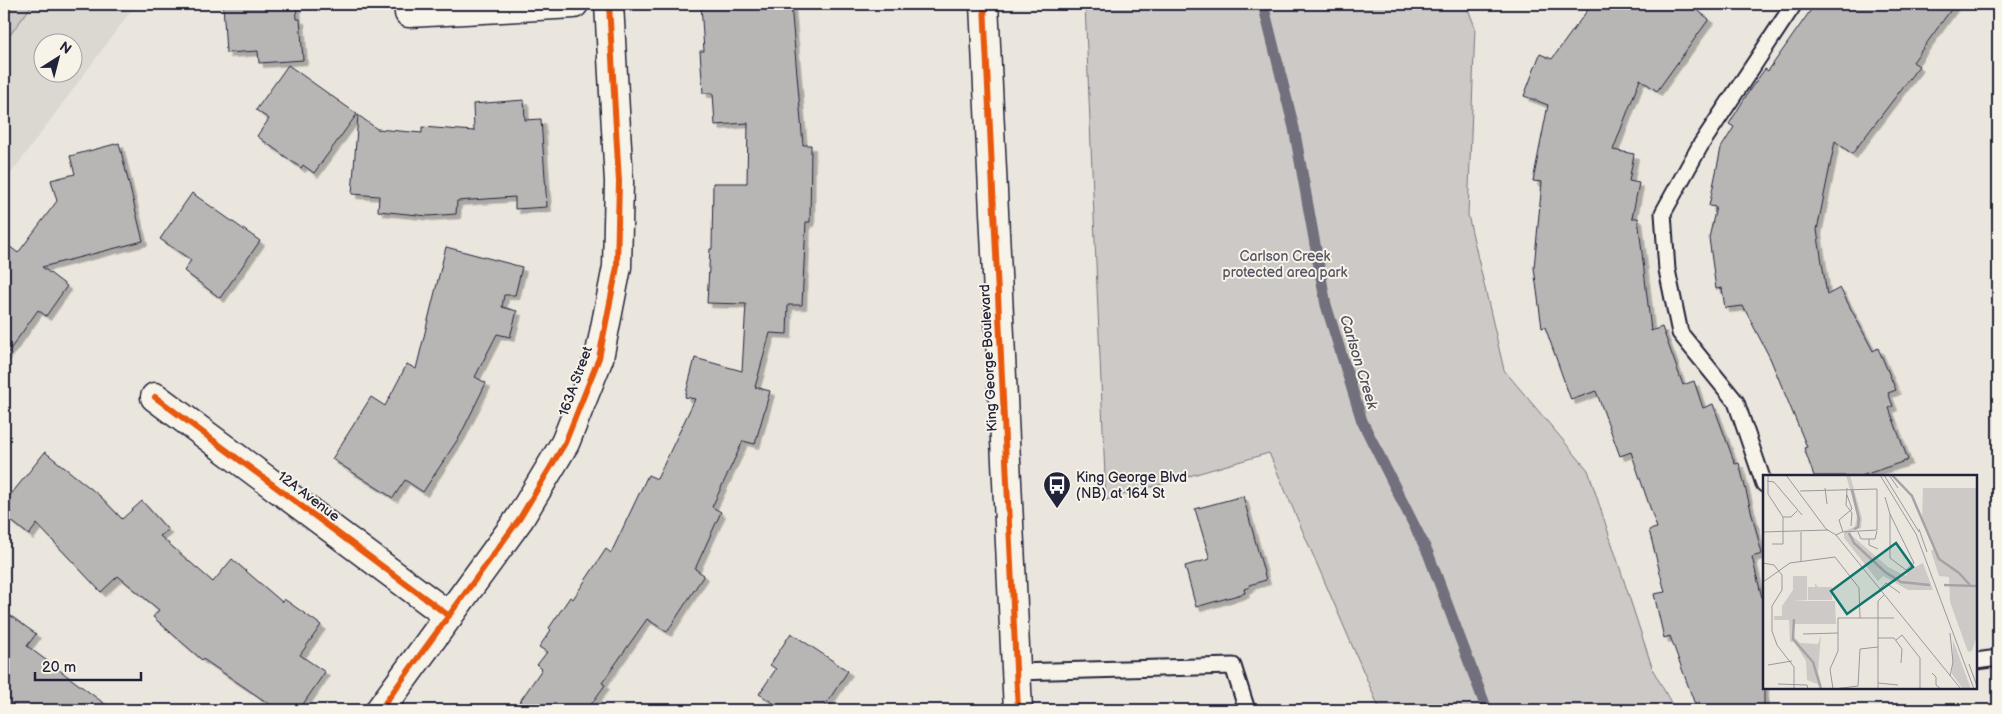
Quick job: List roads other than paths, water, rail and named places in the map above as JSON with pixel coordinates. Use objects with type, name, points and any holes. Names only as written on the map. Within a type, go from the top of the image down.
[{"type":"street","points":[[410,12],[574,4]]},
{"type":"street","name":"163A Street","points":[[380,710],[520,518],[565,443],[599,358],[617,267],[618,239],[619,182],[609,4]]},
{"type":"street","name":"King George Boulevard","points":[[984,4],[1018,710]]},
{"type":"street","name":"12A Avenue","points":[[155,397],[449,616]]},
{"type":"lane","points":[[1763,481],[1736,402],[1680,333],[1667,270],[1663,213],[1700,146],[1794,4]]},
{"type":"lane","points":[[1977,661],[1998,658]]},
{"type":"lane","points":[[1016,672],[1233,666],[1246,710]]},
{"type":"waterway","name":"Carlson Creek","points":[[1263,4],[1294,128],[1326,305],[1362,421],[1428,553],[1487,710]]},
{"type":"place","name":"King George Blvd (NB) at 164 St","points":[[1057,509]]},
{"type":"park label","name":"Carlson Creek protected area park","points":[[1285,264]]}]
